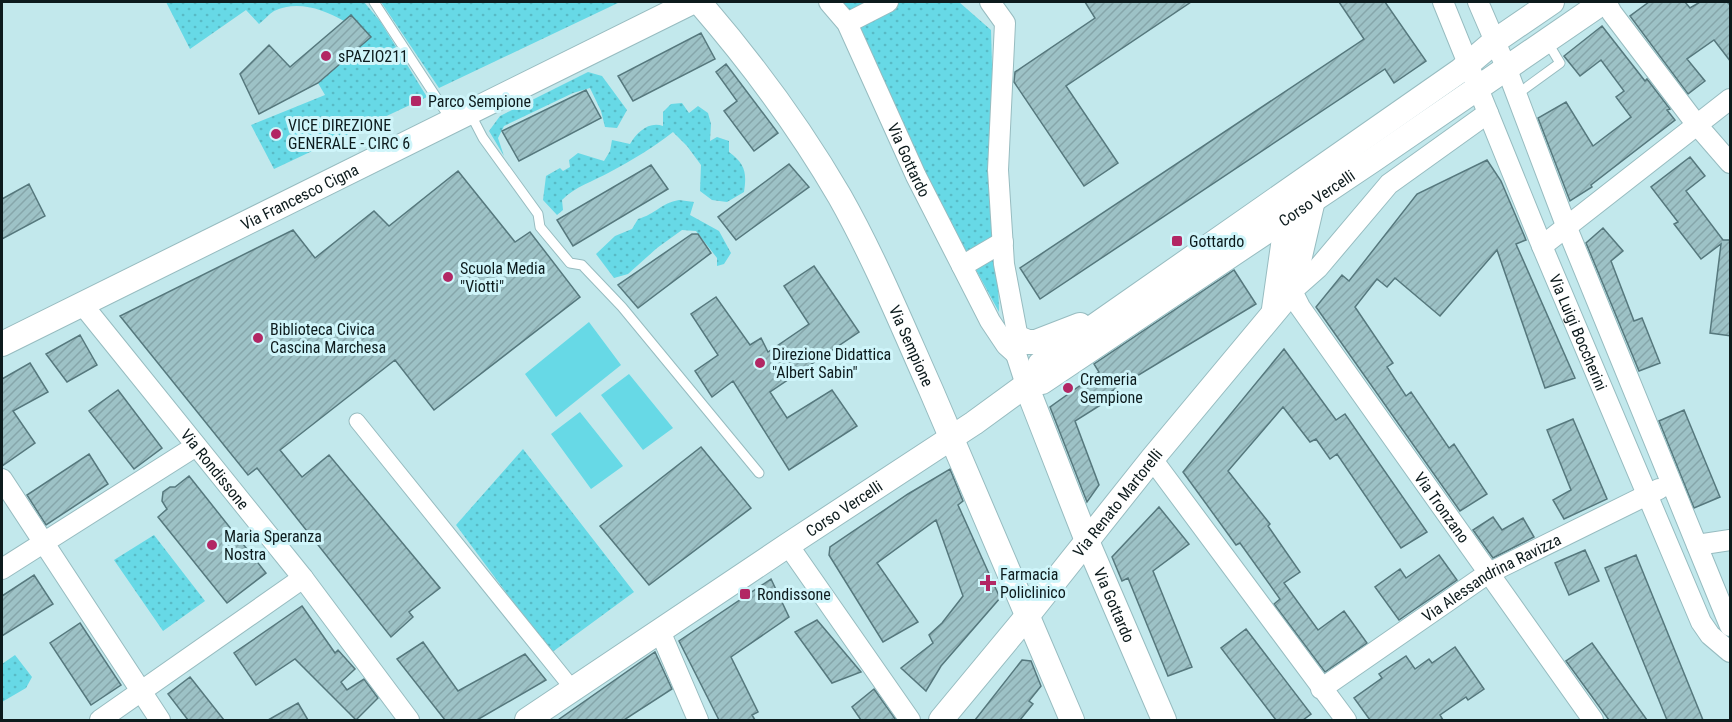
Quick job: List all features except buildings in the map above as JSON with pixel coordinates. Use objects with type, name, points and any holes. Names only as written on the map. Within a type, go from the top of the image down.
[{"type":"street","name":"Via Francesco Cigna","points":[[2,344],[692,2]]},
{"type":"street","name":"Via Sempione","points":[[699,2],[788,117],[841,198],[872,258],[952,438],[1072,720]]},
{"type":"street","name":"Via Gottardo","points":[[829,2],[847,23],[916,176],[990,321],[1006,345],[1017,346]]},
{"type":"street","points":[[847,23],[888,2]]},
{"type":"street","name":"Via Gottardo","points":[[990,2],[1005,23],[998,170],[1004,264],[1017,346],[1026,385],[1087,541],[1164,720]]},
{"type":"street","name":"Via Luigi Boccherini","points":[[1443,2],[1542,246],[1703,626],[1715,640],[1731,652]]},
{"type":"street","name":"Via Luigi Boccherini","points":[[1478,2],[1506,67],[1567,228],[1731,626]]},
{"type":"street","name":"Corso Vercelli","points":[[527,720],[952,438],[1026,385],[1042,382],[1285,205],[1496,42],[1552,2]]},
{"type":"street","name":"Corso Vercelli","points":[[1026,385],[1034,368],[1103,320],[1285,205],[1313,200],[1604,2]]},
{"type":"street","points":[[1604,2],[1697,125],[1731,163]]},
{"type":"street","points":[[1542,246],[1731,99]]},
{"type":"street","name":"Corso Vercelli","points":[[1349,231],[1394,179],[1488,113]]},
{"type":"street","name":"Via Renato Martorelli","points":[[1292,291],[1313,200]]},
{"type":"street","points":[[1273,314],[1285,205]]},
{"type":"street","name":"Via Renato Martorelli","points":[[940,720],[1292,291],[1314,273],[1349,231]]},
{"type":"street","points":[[962,267],[1003,242]]},
{"type":"street","name":"Via Tronzano","points":[[1292,291],[1298,305],[1487,574],[1593,720]]},
{"type":"street","name":"Via Rondissone","points":[[82,304],[303,579],[410,720]]},
{"type":"street","points":[[1017,346],[1036,342],[1087,322],[1103,320]]},
{"type":"street","points":[[357,421],[573,689]]},
{"type":"street","points":[[2,569],[196,446]]},
{"type":"street","points":[[1152,459],[1346,720]]},
{"type":"street","points":[[2,479],[160,720]]},
{"type":"street","name":"Via Alessandrina Ravizza","points":[[1321,688],[1487,574],[1671,483]]},
{"type":"street","points":[[1697,545],[1731,540]]},
{"type":"street","points":[[788,545],[910,720]]},
{"type":"street","points":[[100,720],[303,579]]},
{"type":"street","points":[[660,631],[698,720]]},
{"type":"lane","points":[[374,2],[461,117],[483,138],[538,214],[540,227],[570,263],[582,265],[622,307],[759,473]]},
{"type":"lane","points":[[1516,95],[1560,63],[1546,40]]},
{"type":"shaded area","points":[[166,2],[364,2],[380,21],[427,97],[274,169],[251,125],[325,95],[318,83],[371,37],[351,15],[344,21],[310,7],[292,6],[274,11],[259,24],[246,10],[190,49]]},
{"type":"shaded area","points":[[381,2],[620,2],[439,88]]},
{"type":"shaded area","points":[[840,2],[959,2],[991,30],[999,312],[923,173]]},
{"type":"shaded area","points":[[588,72],[602,76],[627,110],[617,128],[605,127],[601,111],[590,88],[573,93],[504,126],[498,138],[504,156],[489,131],[500,116]]},
{"type":"shaded area","points":[[682,103],[689,113],[698,106],[708,113],[711,124],[710,141],[717,137],[729,141],[729,152],[739,160],[744,169],[744,192],[727,202],[712,200],[700,191],[701,165],[673,132],[634,158],[572,191],[562,200],[563,210],[557,215],[543,200],[546,176],[560,168],[563,171],[570,167],[569,160],[578,153],[604,161],[610,151],[612,140],[630,144],[636,135],[648,126],[663,126],[663,112],[671,104]]},
{"type":"shaded area","points":[[679,200],[694,202],[690,215],[719,231],[731,253],[724,264],[717,266],[717,258],[696,231],[682,230],[657,248],[628,274],[614,278],[596,254],[615,236],[632,229],[638,219]]},
{"type":"shaded area","points":[[589,322],[621,365],[556,417],[525,374]]},
{"type":"shaded area","points":[[629,374],[673,428],[643,450],[601,395]]},
{"type":"shaded area","points":[[580,412],[623,466],[591,489],[551,434]]},
{"type":"shaded area","points":[[523,449],[634,592],[551,653],[456,525]]},
{"type":"shaded area","points":[[154,535],[205,601],[163,631],[114,560]]},
{"type":"shaded area","points":[[15,655],[32,677],[26,688],[2,702],[2,664]]},
{"type":"place","name":"sPAZIO211","points":[[326,56]]},
{"type":"place","name":"Parco Sempione","points":[[416,101]]},
{"type":"place","name":"VICE DIREZIONE GENERALE - CIRC 6","points":[[276,134]]},
{"type":"place","name":"Gottardo","points":[[1177,241]]},
{"type":"place","name":"Scuola Media \"Viotti\"","points":[[448,277]]},
{"type":"place","name":"Biblioteca Civica Cascina Marchesa","points":[[258,338]]},
{"type":"place","name":"Direzione Didattica \"Albert Sabin\"","points":[[760,363]]},
{"type":"place","name":"Cremeria Sempione","points":[[1068,388]]},
{"type":"place","name":"Maria Speranza Nostra","points":[[212,545]]},
{"type":"place","name":"Farmacia Policlinico","points":[[988,583]]},
{"type":"place","name":"Rondissone","points":[[745,594]]}]
